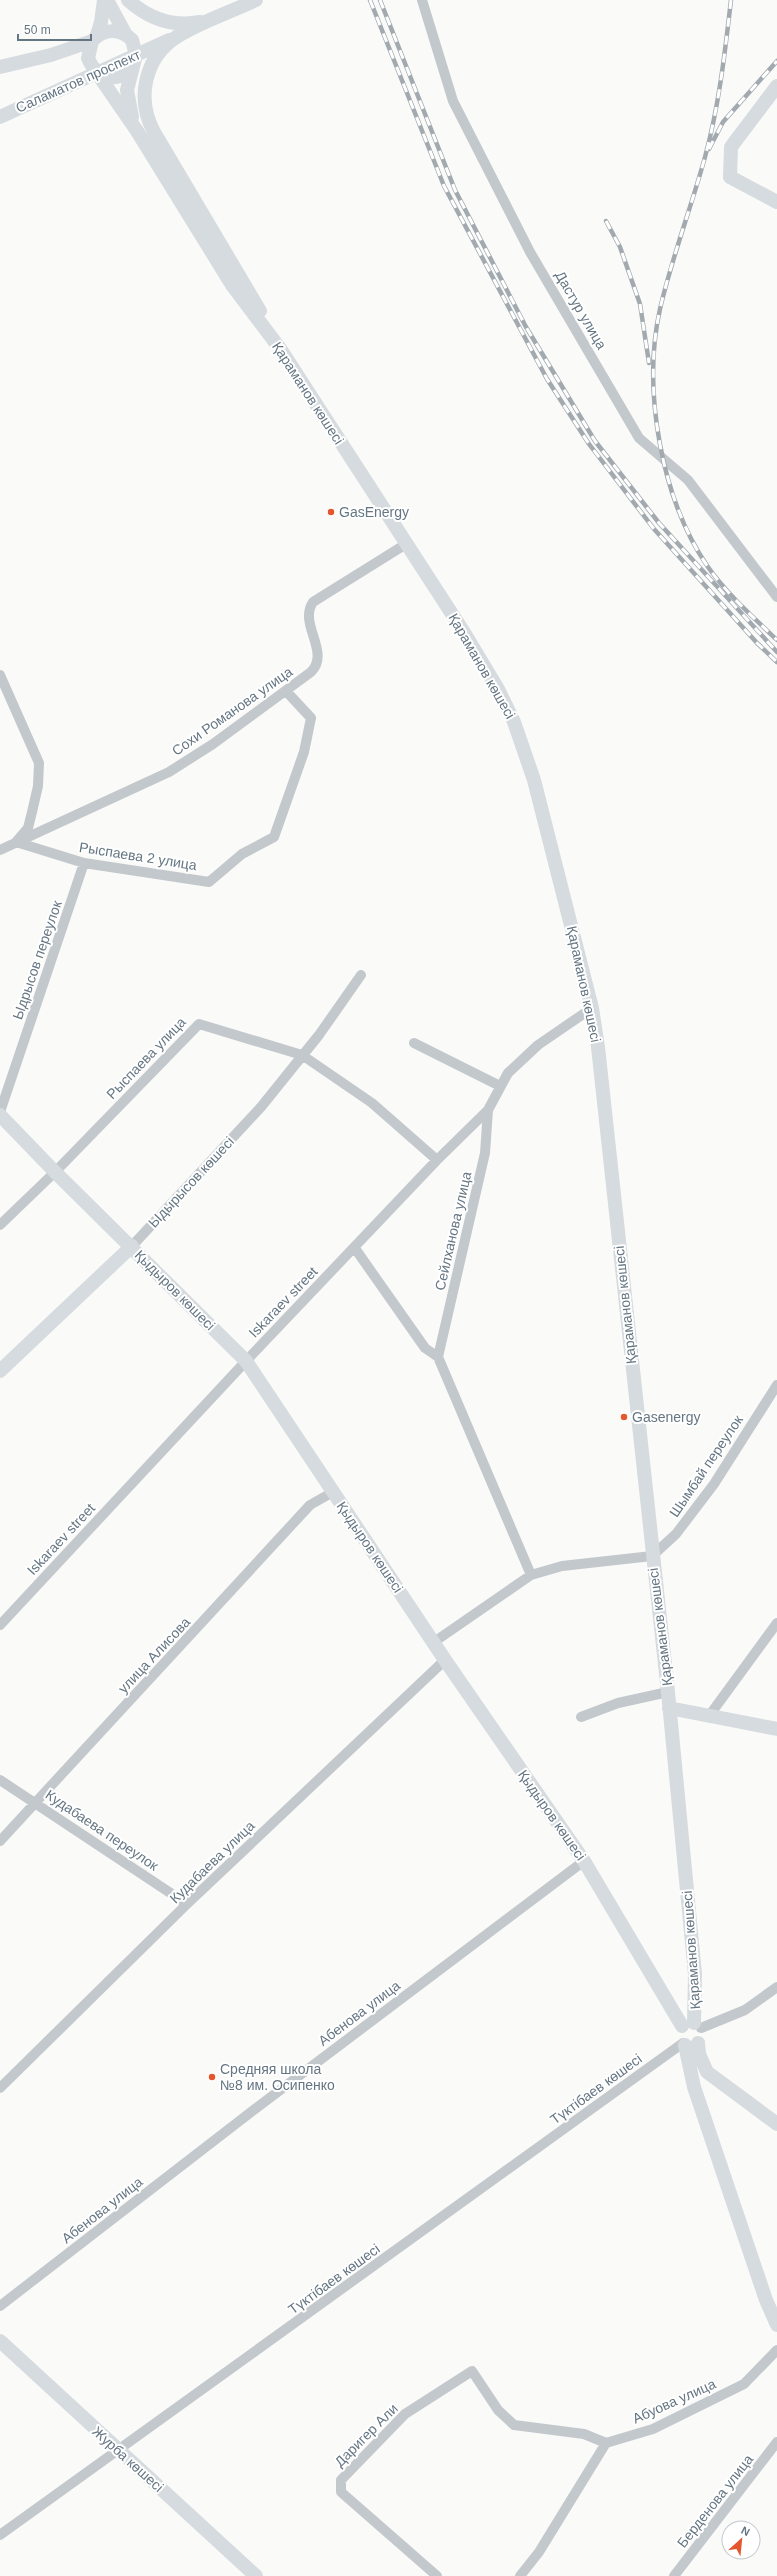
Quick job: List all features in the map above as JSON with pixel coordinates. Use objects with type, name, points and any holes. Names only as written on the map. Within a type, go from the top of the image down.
[{"type":"street","points":[[104,0],[102,22],[88,49],[94,70],[137,130]]},
{"type":"street","points":[[107,0],[126,35],[135,47],[135,62],[131,69],[127,90],[129,109],[137,130]]},
{"type":"street","points":[[128,0],[140,11],[168,22],[192,23],[216,19],[256,0]]},
{"type":"street","name":"Дастур улица","points":[[422,0],[453,101],[530,252],[639,438],[688,480],[777,597]]},
{"type":"street","name":"Саламатов проспект","points":[[0,117],[216,19]]},
{"type":"street","points":[[0,67],[51,54],[112,30],[126,35]]},
{"type":"street","points":[[178,36],[163,50],[154,62],[147,76],[144,98],[147,120],[243,278],[281,350]]},
{"type":"street","points":[[51,54],[67,55],[111,78],[118,77],[131,69]]},
{"type":"street","points":[[777,86],[731,147],[730,177],[777,202]]},
{"type":"street","name":"Қараманов көшесі","points":[[137,130],[232,285],[281,350],[466,634],[498,689],[514,722],[534,780],[592,1008],[668,1692],[695,1974],[692,2026]]},
{"type":"street","name":"Сохи Романова улица","points":[[0,850],[169,772],[197,755],[286,691],[317,665],[319,658],[309,613],[313,602],[406,544]]},
{"type":"street","points":[[0,675],[39,763],[38,786],[28,828],[16,842]]},
{"type":"street","name":"Рыспаева 2 улица","points":[[16,842],[84,863],[209,882],[242,854],[274,837],[304,752],[311,718],[286,691]]},
{"type":"street","name":"Ыдрысов переулок","points":[[0,1112],[84,863]]},
{"type":"street","name":"Ыдырысов көшесі","points":[[0,1371],[132,1246],[260,1107],[303,1055],[361,975]]},
{"type":"street","name":"Iskaraev street","points":[[0,1626],[246,1361],[437,1160],[488,1110],[508,1073],[538,1045],[592,1008]]},
{"type":"street","name":"Рыспаева улица","points":[[0,1225],[55,1172],[199,1024],[303,1055],[372,1103],[437,1160]]},
{"type":"street","points":[[414,1043],[500,1086]]},
{"type":"street","name":"Сейлханова улица","points":[[438,1357],[485,1153],[488,1110]]},
{"type":"street","name":"Қыдыров көшесі","points":[[0,1115],[55,1172],[132,1246],[246,1361],[445,1660],[584,1861],[692,2026]]},
{"type":"street","points":[[354,1247],[424,1348],[438,1357],[531,1575]]},
{"type":"street","name":"Шымбай переулок","points":[[652,1556],[676,1534],[714,1484],[777,1385]]},
{"type":"street","name":"улица Алисова","points":[[0,1842],[310,1505],[333,1492]]},
{"type":"street","points":[[434,1642],[531,1575],[562,1566],[652,1556]]},
{"type":"street","points":[[709,1716],[777,1623]]},
{"type":"street","name":"Кудабаева улица","points":[[0,2088],[188,1904],[445,1660]]},
{"type":"street","points":[[581,1717],[618,1703],[668,1692]]},
{"type":"street","points":[[669,1708],[777,1729]]},
{"type":"street","name":"Кудабаева переулок","points":[[0,1780],[188,1904]]},
{"type":"street","name":"Абенова улица","points":[[0,2306],[261,2104],[584,1861]]},
{"type":"street","points":[[777,1987],[745,2010],[692,2026],[679,2037],[689,2044],[702,2064],[715,2079],[777,2124]]},
{"type":"street","points":[[689,2044],[702,2036],[692,2026]]},
{"type":"street","points":[[689,2044],[694,2087],[766,2300],[777,2325]]},
{"type":"street","name":"Түктібаев көшесі","points":[[0,2536],[689,2044]]},
{"type":"street","points":[[694,2087],[702,2080],[715,2079]]},
{"type":"street","name":"Журба көшесі","points":[[0,2341],[119,2452],[256,2576]]},
{"type":"street","name":"Абуова улица","points":[[606,2443],[653,2429],[744,2384],[777,2350]]},
{"type":"street","name":"Даригер Али","points":[[437,2576],[341,2492],[341,2480],[405,2414],[472,2371],[498,2410],[514,2424],[584,2434],[606,2443]]},
{"type":"street","name":"Берденова улица","points":[[674,2576],[777,2442]]},
{"type":"street","points":[[520,2576],[539,2552],[606,2443]]},
{"type":"railway","points":[[370,0],[444,186],[547,379],[589,444],[654,529],[757,643],[777,662]]},
{"type":"railway","points":[[380,0],[455,190],[526,327],[595,441],[659,523],[777,652]]},
{"type":"railway","points":[[731,0],[721,79],[710,138],[700,176],[670,270],[660,309],[655,340],[653,374],[655,408],[667,477],[678,509],[692,540],[708,567],[723,587],[777,640]]},
{"type":"railway","points":[[709,149],[723,122],[777,61]]},
{"type":"railway","points":[[606,221],[620,247],[640,304],[649,363]]},
{"type":"place","name":"GasEnergy","points":[[331,512]]},
{"type":"place","name":"Gasenergy","points":[[624,1417]]},
{"type":"place","name":"Средняя школа №8 им. Осипенко","points":[[212,2077]]}]
